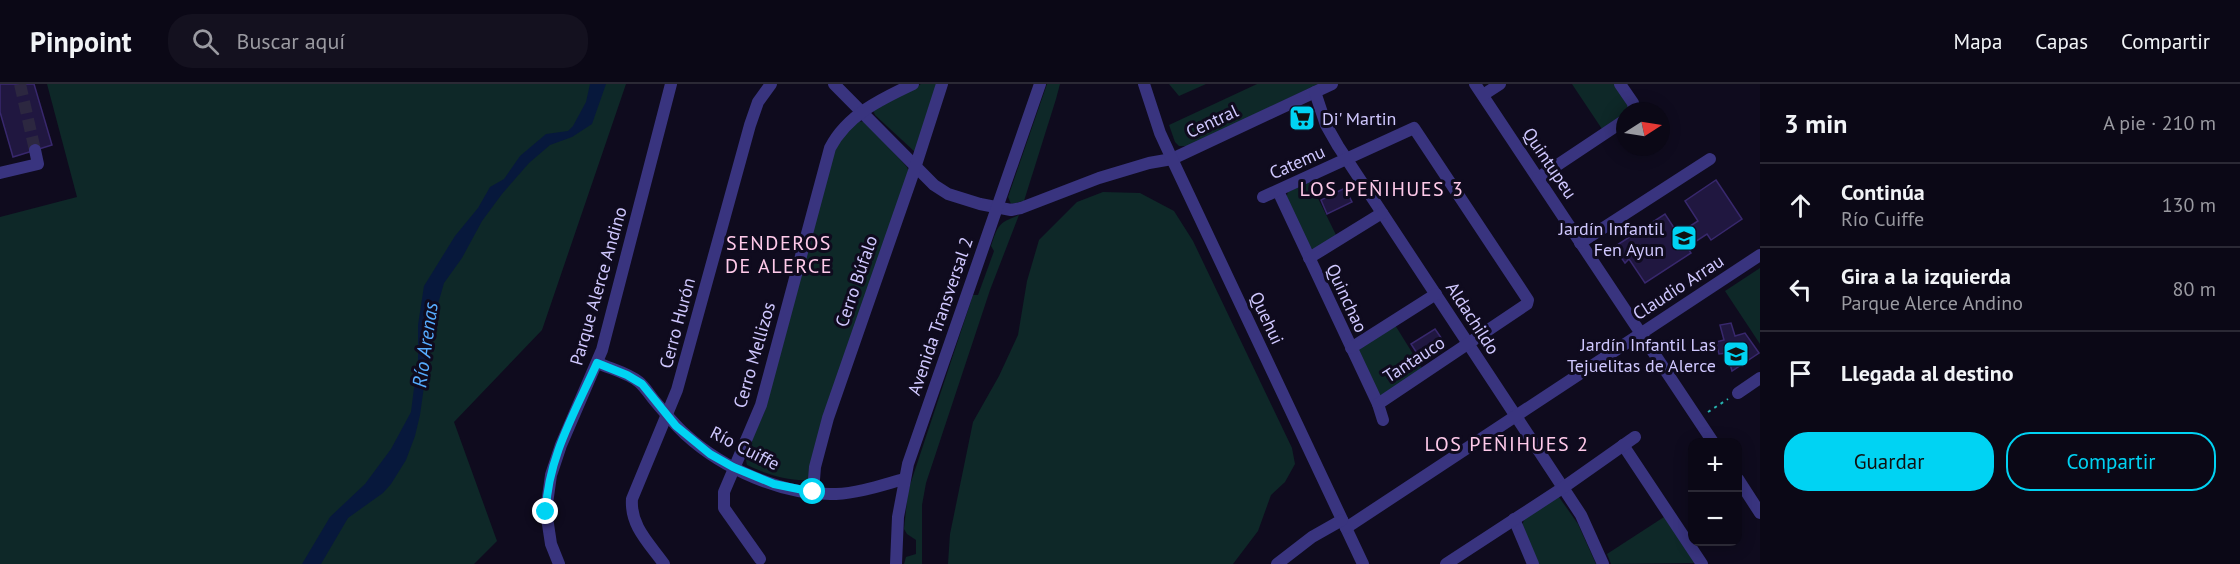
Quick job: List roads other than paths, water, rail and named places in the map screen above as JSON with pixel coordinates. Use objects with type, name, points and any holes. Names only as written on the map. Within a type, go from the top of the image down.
[{"type":"street","name":"Parque Alerce Andino","points":[[553,561],[546,512],[548,486],[561,445],[597,363],[671,84]]},
{"type":"street","name":"Cerro Hurón","points":[[664,564],[635,524],[632,499],[681,378],[750,125],[758,102],[771,84]]},
{"type":"street","name":"Central","points":[[834,84],[934,185],[948,194],[1011,210],[1110,175],[1156,161],[1172,159],[1332,84]]},
{"type":"street","name":"Cerro Mellizos","points":[[760,559],[724,508],[724,492],[761,405],[830,148],[842,128],[863,111],[913,84]]},
{"type":"street","name":"Cerro Búfalo","points":[[813,492],[815,467],[828,418],[942,84]]},
{"type":"street","name":"Avenida Transversal 2","points":[[896,564],[898,517],[904,479],[1040,84]]},
{"type":"street","name":"Quehui","points":[[1144,84],[1160,133],[1363,564]]},
{"type":"street","name":"Quintupeu","points":[[1475,84],[1710,438]]},
{"type":"street","points":[[1483,95],[1500,84]]},
{"type":"street","points":[[1620,84],[1632,102]]},
{"type":"street","name":"Aldachildo","points":[[1315,93],[1326,125],[1346,159],[1564,487],[1584,519],[1603,564]]},
{"type":"street","points":[[1538,178],[1616,126]]},
{"type":"street","name":"Catemu","points":[[1263,197],[1414,128],[1529,302],[1469,344]]},
{"type":"street","points":[[0,172],[38,164],[35,150]]},
{"type":"street","points":[[1581,243],[1710,159]]},
{"type":"street","name":"Quinchao","points":[[1278,191],[1378,404],[1383,420]]},
{"type":"street","points":[[1309,258],[1382,213]]},
{"type":"street","name":"Claudio Arrau","points":[[1277,564],[1312,537],[1344,524],[1516,416],[1760,255]]},
{"type":"street","points":[[1351,348],[1436,294]]},
{"type":"street","name":"Tantauco","points":[[1378,404],[1469,344]]},
{"type":"street","name":"Río Cuiffe","points":[[597,363],[627,375],[642,384],[667,416],[698,445],[733,467],[774,484],[836,494],[854,492],[904,479]]},
{"type":"street","points":[[1738,393],[1760,378]]},
{"type":"street","points":[[1455,562],[1635,436]]},
{"type":"street","points":[[1623,445],[1702,564]]},
{"type":"street","points":[[1742,486],[1760,513]]},
{"type":"street","points":[[1514,519],[1533,564]]},
{"type":"water","name":"Río Arenas","points":[[590,84],[606,84],[592,124],[572,137],[550,145],[529,163],[482,221],[462,258],[444,283],[433,322],[420,415],[406,460],[383,493],[348,518],[321,564],[302,564],[330,517],[365,484],[391,449],[411,412],[414,388],[418,380],[418,325],[424,286],[455,236],[478,208],[490,187],[504,179],[520,156],[546,134],[568,131],[573,126],[586,102]]},
{"type":"tunnel","points":[[20,84],[35,150]]},
{"type":"place","name":"Di' Martin","points":[[1302,118]]},
{"type":"place","name":"Jardín Infantil Fen Ayun","points":[[1684,238]]},
{"type":"place","name":"Jardín Infantil Las Tejuelitas de Alerce","points":[[1736,354]]},
{"type":"district","name":"LOS PEÑIHUES 3","points":[[1382,189]]},
{"type":"district","name":"SENDEROS DE ALERCE","points":[[779,254]]},
{"type":"district","name":"LOS PEÑIHUES 2","points":[[1507,444]]}]
